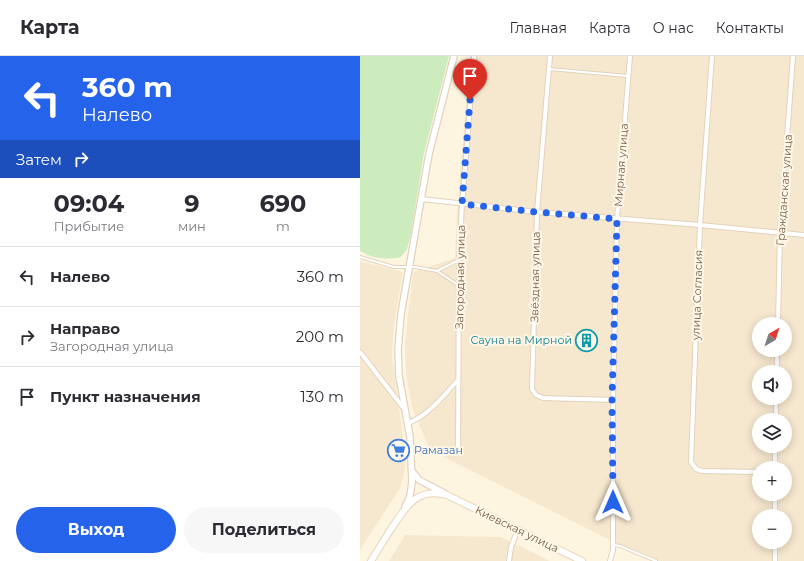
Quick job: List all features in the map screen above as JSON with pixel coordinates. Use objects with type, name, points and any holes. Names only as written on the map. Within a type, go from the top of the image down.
[{"type":"main road","points":[[371,561],[405,507],[412,501],[422,495],[436,493],[449,496]]},
{"type":"main road","name":"Киевская улица","points":[[449,496],[582,561]]},
{"type":"street","points":[[405,507],[412,488],[408,423],[399,376],[398,350],[401,314],[408,267],[422,199],[429,154],[454,56]]},
{"type":"street","name":"Загородная улица","points":[[458,450],[459,260],[474,56]]},
{"type":"street","name":"Звёздная улица","points":[[550,56],[537,212],[532,389],[536,395],[543,398],[612,400]]},
{"type":"street","name":"Мирная улица","points":[[610,561],[613,545],[612,400],[617,219],[630,56]]},
{"type":"street","name":"улица Согласия","points":[[712,56],[700,225],[691,462],[696,469],[702,471],[752,472]]},
{"type":"street","name":"Гражданская улица","points":[[778,317],[780,233],[793,56]]},
{"type":"street","points":[[422,199],[537,212],[804,235]]},
{"type":"street","points":[[360,352],[405,411]]},
{"type":"street","points":[[408,423],[414,421],[425,413],[458,380]]},
{"type":"street","points":[[411,467],[415,476],[419,480],[449,496]]},
{"type":"street","points":[[509,561],[511,547],[518,529]]},
{"type":"street","points":[[775,549],[775,561]]},
{"type":"lane","points":[[548,69],[628,76]]},
{"type":"lane","points":[[360,258],[385,265],[437,271],[459,286]]},
{"type":"lane","points":[[437,271],[459,260]]},
{"type":"lane","points":[[613,545],[620,546],[656,561]]},
{"type":"shaded area","points":[[470,56],[804,56],[804,561],[651,561],[430,450],[412,408],[406,373],[405,342],[413,272],[455,258],[457,212]]},
{"type":"shaded area","points":[[360,261],[403,272],[394,323],[392,357],[406,458],[400,488],[360,550]]},
{"type":"shaded area","points":[[405,535],[501,537],[550,561],[389,561]]},
{"type":"green space","points":[[360,56],[449,56],[424,153],[411,233],[407,249],[401,257],[380,258],[370,256],[360,251]]},
{"type":"place","name":"Сауна на Мирной","points":[[587,340]]},
{"type":"place","name":"Рамазан","points":[[399,450]]},
{"type":"route","points":[[470,100],[462,204],[617,219],[612,400],[613,502]]}]
